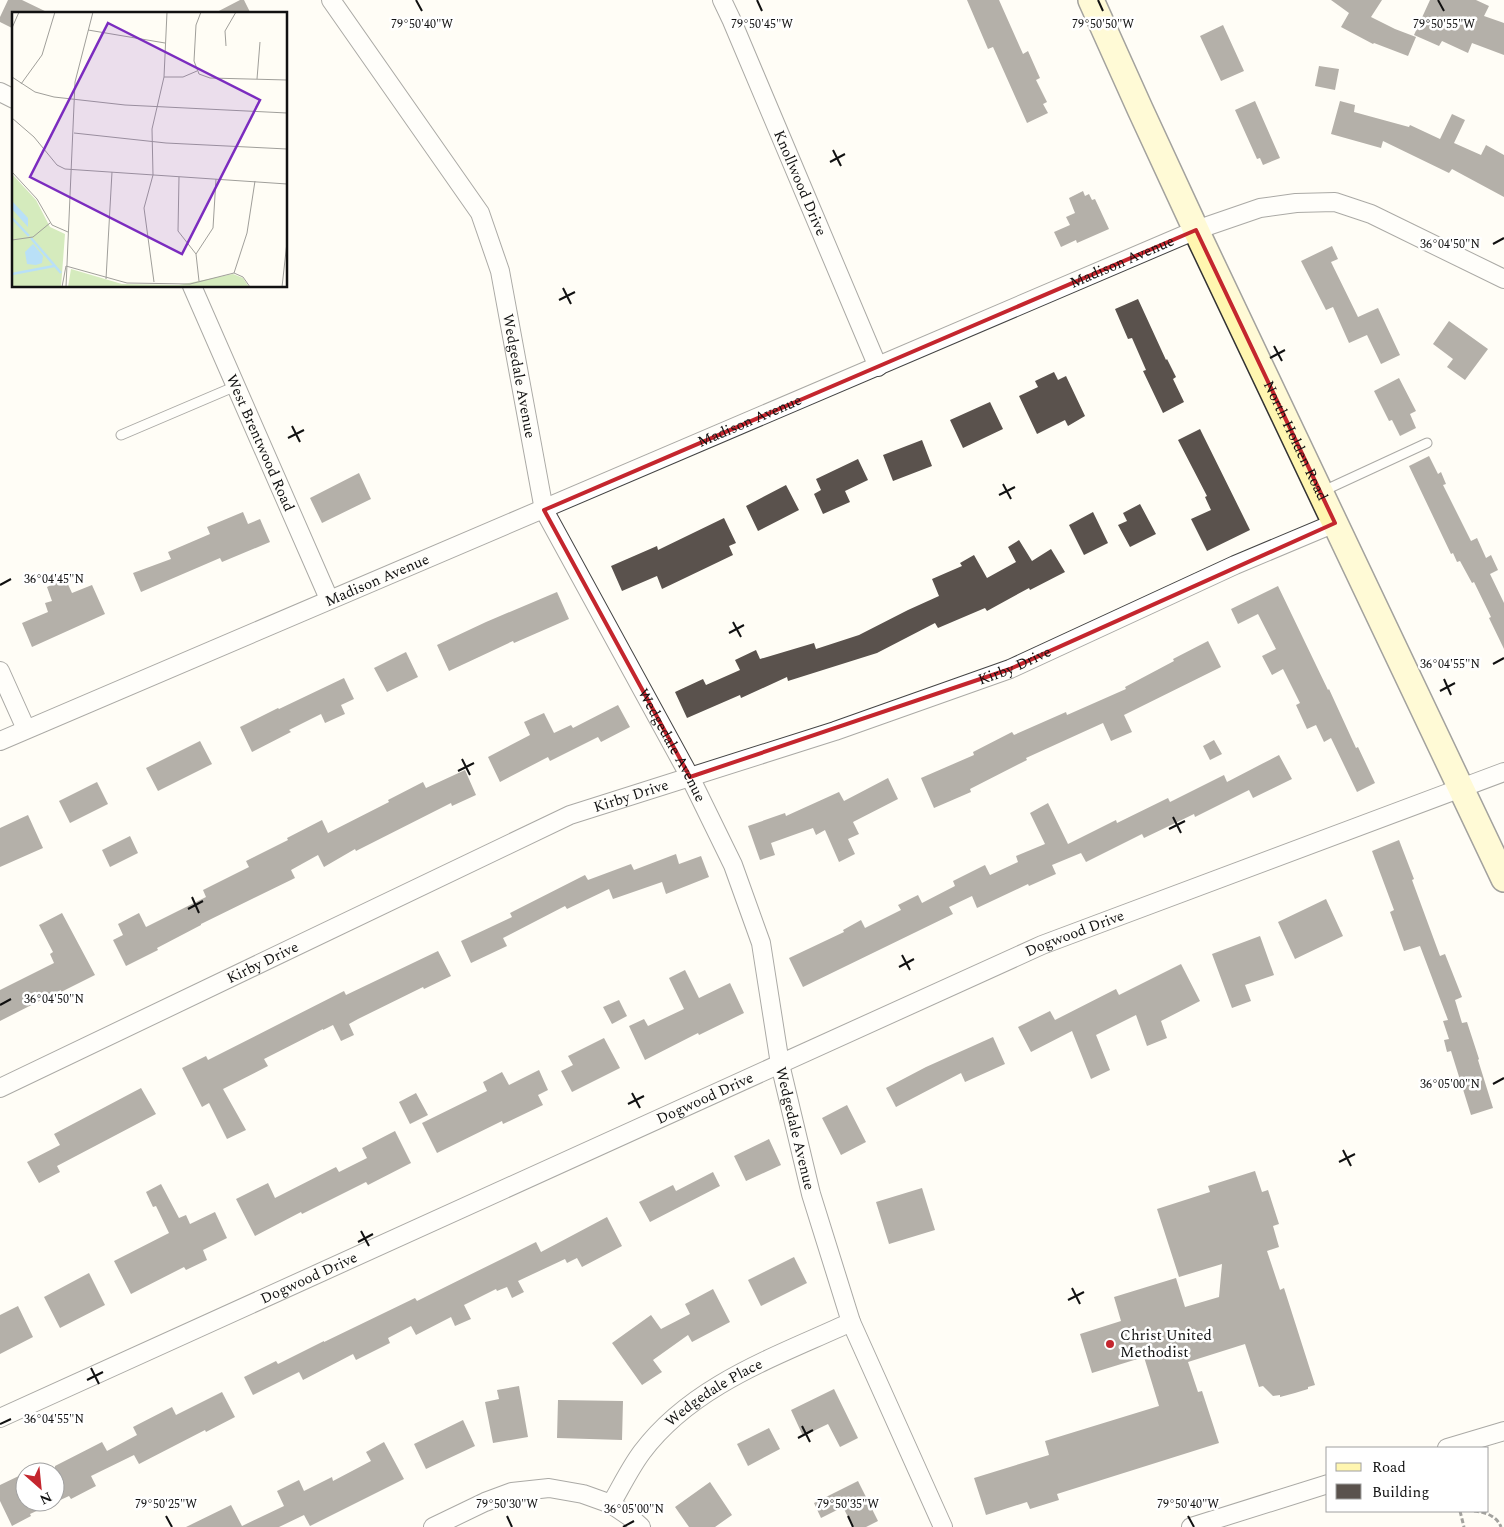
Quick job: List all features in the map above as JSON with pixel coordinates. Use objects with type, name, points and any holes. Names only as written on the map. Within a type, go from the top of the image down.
[{"type":"main road","name":"North Holden Road","points":[[1091,0],[1196,230],[1504,879]]},
{"type":"street","name":"Wedgedale Avenue","points":[[331,0],[480,213],[500,271],[544,510],[690,777],[733,865],[761,943],[780,1064],[811,1194],[852,1322],[943,1527]]},
{"type":"street","name":"Knollwood Drive","points":[[722,0],[878,367]]},
{"type":"street","points":[[0,92],[12,98]]},
{"type":"street","name":"Madison Avenue","points":[[0,741],[1196,230],[1260,208],[1296,203],[1334,202],[1371,214],[1504,279]]},
{"type":"street","name":"West Brentwood Road","points":[[193,288],[329,600]]},
{"type":"street","name":"Kirby Drive","points":[[0,1088],[570,815],[835,731],[1010,669],[1235,565],[1335,524]]},
{"type":"street","points":[[0,671],[26,729]]},
{"type":"street","name":"Dogwood Drive","points":[[0,1418],[1042,945],[1504,772]]},
{"type":"street","name":"Wedgedale Place","points":[[611,1504],[642,1452],[668,1423],[697,1399],[751,1367],[852,1322]]},
{"type":"street","points":[[1450,1447],[1504,1431]]},
{"type":"street","points":[[1191,1527],[1326,1485]]},
{"type":"street","points":[[433,1527],[485,1502],[512,1492],[549,1488],[583,1494],[611,1504],[641,1527]]},
{"type":"lane","points":[[121,435],[236,386]]},
{"type":"lane","points":[[1320,492],[1427,443]]},
{"type":"path","points":[[1460,1512],[1464,1527]]},
{"type":"path","points":[[1477,1512],[1493,1517],[1500,1523],[1501,1527]]},
{"type":"highlighted area","points":[[1196,230],[1335,523],[1010,669],[690,777],[544,510]]},
{"type":"building","points":[[8,0],[22,0],[47,12],[12,12],[12,28],[0,22],[0,17]]},
{"type":"building","points":[[240,0],[244,0],[250,12],[217,12]]},
{"type":"building","points":[[967,0],[999,0],[1023,54],[1028,51],[1040,78],[1036,80],[1047,102],[1043,104],[1048,113],[1027,123],[993,47],[988,49]]},
{"type":"building","points":[[1331,0],[1382,0],[1371,17],[1416,37],[1408,56],[1373,44],[1341,27],[1349,13]]},
{"type":"building","points":[[1430,0],[1476,0],[1489,6],[1484,16],[1504,23],[1504,55],[1472,43],[1468,53],[1442,41],[1439,46],[1414,35]]},
{"type":"building","points":[[1223,25],[1244,71],[1221,81],[1200,36]]},
{"type":"building","points":[[1319,66],[1339,69],[1335,90],[1315,86]]},
{"type":"building","points":[[1255,101],[1280,158],[1263,165],[1260,158],[1257,159],[1235,110]]},
{"type":"building","points":[[1340,101],[1355,105],[1354,112],[1409,127],[1410,125],[1440,139],[1452,114],[1465,120],[1454,143],[1481,155],[1486,145],[1504,155],[1504,197],[1452,169],[1449,173],[1383,141],[1381,148],[1331,134]]},
{"type":"building","points":[[1083,191],[1085,196],[1089,194],[1092,200],[1095,199],[1109,229],[1077,243],[1076,240],[1061,247],[1054,232],[1070,225],[1066,217],[1075,213],[1069,198]]},
{"type":"building","points":[[1332,246],[1338,259],[1331,262],[1358,317],[1378,308],[1400,355],[1381,364],[1367,335],[1349,343],[1333,307],[1326,310],[1301,261]]},
{"type":"building","points":[[1138,299],[1166,360],[1176,377],[1173,379],[1184,402],[1163,413],[1143,371],[1146,370],[1132,338],[1128,339],[1115,309]]},
{"type":"building","points":[[1449,321],[1488,349],[1465,380],[1447,367],[1453,359],[1433,344]]},
{"type":"building","points":[[1054,372],[1058,380],[1066,376],[1085,416],[1068,426],[1065,420],[1037,434],[1019,396],[1038,387],[1035,381]]},
{"type":"building","points":[[1399,378],[1416,411],[1410,414],[1416,428],[1400,436],[1392,420],[1389,421],[1374,391]]},
{"type":"building","points":[[990,402],[1003,429],[963,448],[950,420]]},
{"type":"building","points":[[1200,429],[1250,530],[1207,551],[1191,519],[1211,510],[1205,497],[1207,496],[1178,440]]},
{"type":"building","points":[[922,440],[932,466],[893,481],[883,455]]},
{"type":"building","points":[[1429,456],[1438,474],[1441,472],[1446,484],[1443,485],[1471,541],[1477,538],[1486,558],[1491,555],[1498,570],[1490,574],[1504,603],[1504,649],[1474,582],[1472,583],[1460,561],[1457,562],[1453,553],[1451,554],[1409,466]]},
{"type":"building","points":[[858,459],[868,480],[845,491],[850,502],[823,514],[814,494],[821,490],[816,479]]},
{"type":"building","points":[[359,473],[371,499],[322,523],[310,498]]},
{"type":"building","points":[[786,485],[799,510],[758,531],[746,506]]},
{"type":"building","points":[[1140,504],[1156,534],[1130,547],[1118,525],[1127,521],[1123,513]]},
{"type":"building","points":[[243,512],[248,524],[260,519],[270,542],[222,562],[220,558],[141,592],[133,573],[171,559],[168,552],[210,534],[207,527]]},
{"type":"building","points":[[1093,512],[1108,543],[1084,555],[1069,525]]},
{"type":"building","points":[[724,518],[736,543],[729,546],[733,555],[662,589],[657,576],[622,591],[611,566],[657,546],[658,550]]},
{"type":"building","points":[[1019,540],[1032,561],[1051,549],[1065,572],[1030,590],[1029,588],[987,611],[985,608],[938,628],[935,623],[877,653],[788,681],[787,677],[741,698],[740,695],[687,718],[675,692],[703,679],[706,685],[740,670],[735,660],[756,650],[760,659],[814,643],[816,649],[859,635],[939,596],[932,579],[962,566],[960,563],[974,555],[987,578],[1016,562],[1008,547]]},
{"type":"building","points":[[65,578],[72,593],[92,585],[105,614],[32,647],[22,623],[48,612],[45,603],[52,601],[47,587]]},
{"type":"building","points":[[1278,586],[1356,748],[1358,747],[1375,783],[1357,792],[1331,738],[1324,742],[1316,725],[1307,729],[1296,705],[1300,703],[1283,669],[1272,675],[1262,656],[1276,649],[1258,614],[1238,624],[1231,609]]},
{"type":"building","points":[[557,592],[569,619],[514,643],[513,641],[449,671],[437,645]]},
{"type":"building","points":[[1208,641],[1221,667],[1124,715],[1132,732],[1111,741],[1103,723],[1026,758],[1027,760],[970,789],[971,792],[934,808],[921,778],[974,755],[973,752],[1012,732],[1014,735],[1066,712],[1067,715],[1126,689],[1125,687]]},
{"type":"building","points":[[406,652],[418,677],[387,692],[374,668]]},
{"type":"building","points":[[344,678],[354,699],[341,705],[345,714],[325,723],[321,714],[252,752],[240,727]]},
{"type":"building","points":[[618,705],[630,727],[601,742],[598,737],[550,761],[548,757],[500,782],[488,757],[530,735],[524,722],[544,713],[554,733],[571,725],[573,728]]},
{"type":"building","points":[[1214,740],[1222,754],[1210,760],[1203,746]]},
{"type":"building","points":[[200,741],[212,764],[158,791],[146,768]]},
{"type":"building","points":[[1279,755],[1292,779],[1253,798],[1249,790],[1195,817],[1194,814],[1144,838],[1142,834],[1086,862],[1081,853],[1052,865],[1056,874],[1029,886],[1028,884],[977,908],[972,896],[949,907],[953,914],[803,987],[789,958],[844,932],[843,930],[861,920],[865,928],[901,910],[898,905],[918,895],[922,903],[955,886],[953,881],[985,865],[990,875],[1018,862],[1016,856],[1045,844],[1030,813],[1048,803],[1068,844],[1116,820],[1117,823],[1168,798],[1170,802],[1224,775],[1227,782]]},
{"type":"building","points":[[465,770],[476,795],[452,806],[451,803],[356,851],[355,849],[324,867],[318,855],[291,870],[295,878],[201,924],[157,948],[158,950],[126,966],[113,940],[123,935],[118,924],[139,913],[146,927],[206,897],[203,890],[249,867],[246,861],[322,820],[328,833],[389,802],[388,800],[423,782],[426,788]]},
{"type":"building","points":[[888,778],[898,799],[853,822],[859,834],[848,839],[855,854],[839,862],[825,830],[816,835],[813,828],[771,843],[775,855],[760,860],[748,826],[785,813],[786,816],[839,792],[844,801]]},
{"type":"building","points":[[97,782],[108,804],[70,823],[59,801]]},
{"type":"building","points":[[28,815],[43,848],[0,867],[0,828]]},
{"type":"building","points":[[130,836],[138,853],[110,867],[102,850]]},
{"type":"building","points":[[1399,840],[1440,956],[1445,954],[1462,997],[1455,1000],[1462,1023],[1467,1022],[1493,1108],[1471,1115],[1451,1051],[1447,1052],[1444,1040],[1449,1039],[1443,1021],[1448,1020],[1420,946],[1404,951],[1390,912],[1394,910],[1372,851]]},
{"type":"building","points":[[676,854],[679,864],[701,856],[709,877],[666,894],[662,882],[613,899],[609,889],[567,909],[565,906],[503,938],[507,946],[471,963],[461,941],[512,917],[510,913],[585,875],[588,880],[631,864],[634,870]]},
{"type":"building","points":[[1326,899],[1343,936],[1295,959],[1278,922]]},
{"type":"building","points":[[62,913],[95,975],[0,1021],[0,990],[54,963],[50,954],[53,952],[39,925]]},
{"type":"building","points":[[1260,936],[1274,975],[1245,985],[1251,1001],[1232,1008],[1212,954]]},
{"type":"building","points":[[438,951],[451,976],[424,989],[423,987],[349,1024],[354,1035],[341,1041],[333,1025],[323,1029],[264,1059],[268,1066],[223,1089],[246,1130],[227,1139],[209,1103],[202,1107],[182,1068],[206,1056],[208,1060],[344,991],[346,995]]},
{"type":"building","points":[[1181,964],[1200,1001],[1161,1021],[1167,1038],[1147,1046],[1136,1015],[1096,1035],[1110,1070],[1091,1079],[1072,1031],[1031,1052],[1018,1027],[1050,1011],[1055,1020],[1116,989],[1119,995]]},
{"type":"building","points":[[685,970],[699,998],[730,983],[744,1013],[699,1035],[698,1033],[645,1060],[629,1026],[644,1019],[648,1026],[684,1009],[669,978]]},
{"type":"building","points":[[619,1000],[627,1016],[612,1024],[603,1007]]},
{"type":"building","points":[[993,1037],[1005,1064],[965,1082],[961,1073],[896,1107],[886,1088],[926,1067]]},
{"type":"building","points":[[604,1038],[620,1068],[572,1092],[561,1071],[573,1065],[568,1056]]},
{"type":"building","points":[[539,1070],[548,1090],[538,1095],[543,1105],[503,1124],[502,1121],[437,1153],[422,1123],[487,1091],[483,1082],[502,1072],[509,1085]]},
{"type":"building","points":[[141,1088],[156,1114],[57,1166],[60,1172],[39,1183],[27,1162],[60,1145],[54,1134]]},
{"type":"building","points":[[416,1093],[428,1115],[410,1124],[399,1102]]},
{"type":"building","points":[[847,1105],[866,1142],[841,1155],[822,1118]]},
{"type":"building","points":[[395,1131],[411,1163],[368,1185],[366,1182],[302,1214],[301,1212],[255,1236],[236,1199],[268,1183],[275,1198],[336,1167],[339,1172],[367,1158],[362,1148]]},
{"type":"building","points":[[769,1139],[781,1165],[746,1181],[734,1156]]},
{"type":"building","name":"Christ United Methodist","points":[[1255,1171],[1262,1192],[1268,1190],[1279,1224],[1273,1226],[1279,1247],[1267,1251],[1280,1290],[1284,1288],[1315,1385],[1308,1387],[1308,1389],[1280,1397],[1280,1395],[1273,1396],[1263,1386],[1259,1387],[1245,1344],[1188,1362],[1198,1392],[1202,1391],[1219,1443],[1057,1494],[1059,1500],[1030,1509],[1027,1502],[986,1515],[974,1478],[1049,1455],[1045,1441],[1159,1406],[1144,1357],[1092,1373],[1080,1334],[1121,1321],[1114,1297],[1176,1278],[1185,1307],[1219,1297],[1222,1264],[1179,1277],[1157,1209],[1210,1192],[1208,1186]]},
{"type":"building","points":[[713,1172],[720,1186],[650,1222],[639,1202],[673,1185],[676,1191]]},
{"type":"building","points":[[161,1184],[179,1218],[186,1215],[190,1224],[215,1212],[227,1238],[203,1250],[207,1260],[186,1270],[184,1267],[131,1294],[114,1261],[169,1233],[156,1206],[153,1207],[146,1192]]},
{"type":"building","points":[[922,1188],[935,1230],[889,1244],[876,1202]]},
{"type":"building","points":[[607,1217],[622,1246],[582,1267],[577,1258],[567,1263],[565,1259],[518,1281],[524,1292],[512,1298],[507,1287],[497,1291],[496,1289],[464,1305],[471,1319],[455,1326],[451,1317],[416,1335],[411,1326],[388,1338],[390,1343],[356,1360],[353,1354],[303,1380],[299,1372],[253,1395],[244,1377],[276,1361],[278,1364],[415,1298],[417,1301],[536,1242],[541,1252]]},
{"type":"building","points":[[794,1257],[807,1283],[761,1306],[748,1280]]},
{"type":"building","points":[[89,1273],[105,1305],[60,1328],[44,1297]]},
{"type":"building","points":[[713,1289],[730,1322],[692,1342],[688,1335],[653,1360],[662,1372],[642,1385],[612,1343],[651,1315],[661,1329],[690,1314],[685,1304]]},
{"type":"building","points":[[18,1306],[33,1337],[0,1354],[0,1315]]},
{"type":"building","points":[[519,1386],[528,1437],[493,1443],[485,1402],[499,1399],[497,1390]]},
{"type":"building","points":[[834,1389],[858,1438],[840,1447],[828,1424],[803,1436],[791,1410]]},
{"type":"building","points":[[222,1392],[235,1417],[206,1432],[205,1430],[139,1464],[134,1455],[91,1476],[96,1486],[71,1499],[69,1496],[65,1498],[65,1462],[63,1462],[102,1442],[107,1451],[137,1435],[133,1427],[172,1407],[176,1415]]},
{"type":"building","points":[[558,1400],[623,1401],[622,1440],[557,1438]]},
{"type":"building","points":[[463,1420],[475,1446],[426,1469],[414,1444]]},
{"type":"building","points":[[769,1428],[780,1449],[748,1466],[737,1444]]},
{"type":"building","points":[[384,1442],[404,1479],[310,1526],[304,1515],[279,1527],[186,1527],[231,1505],[242,1526],[284,1506],[277,1491],[299,1480],[304,1491],[332,1477],[333,1481],[371,1461],[366,1452]]},
{"type":"building","points":[[15,1478],[15,1512],[34,1512],[30,1514],[31,1516],[12,1526],[0,1501],[0,1485]]},
{"type":"building","points":[[858,1481],[878,1521],[866,1527],[853,1527],[843,1507],[821,1518],[814,1503]]},
{"type":"building","points":[[710,1482],[732,1515],[715,1527],[689,1527],[675,1507]]},
{"type":"place","name":"Christ United Methodist","points":[[1110,1344]]}]
